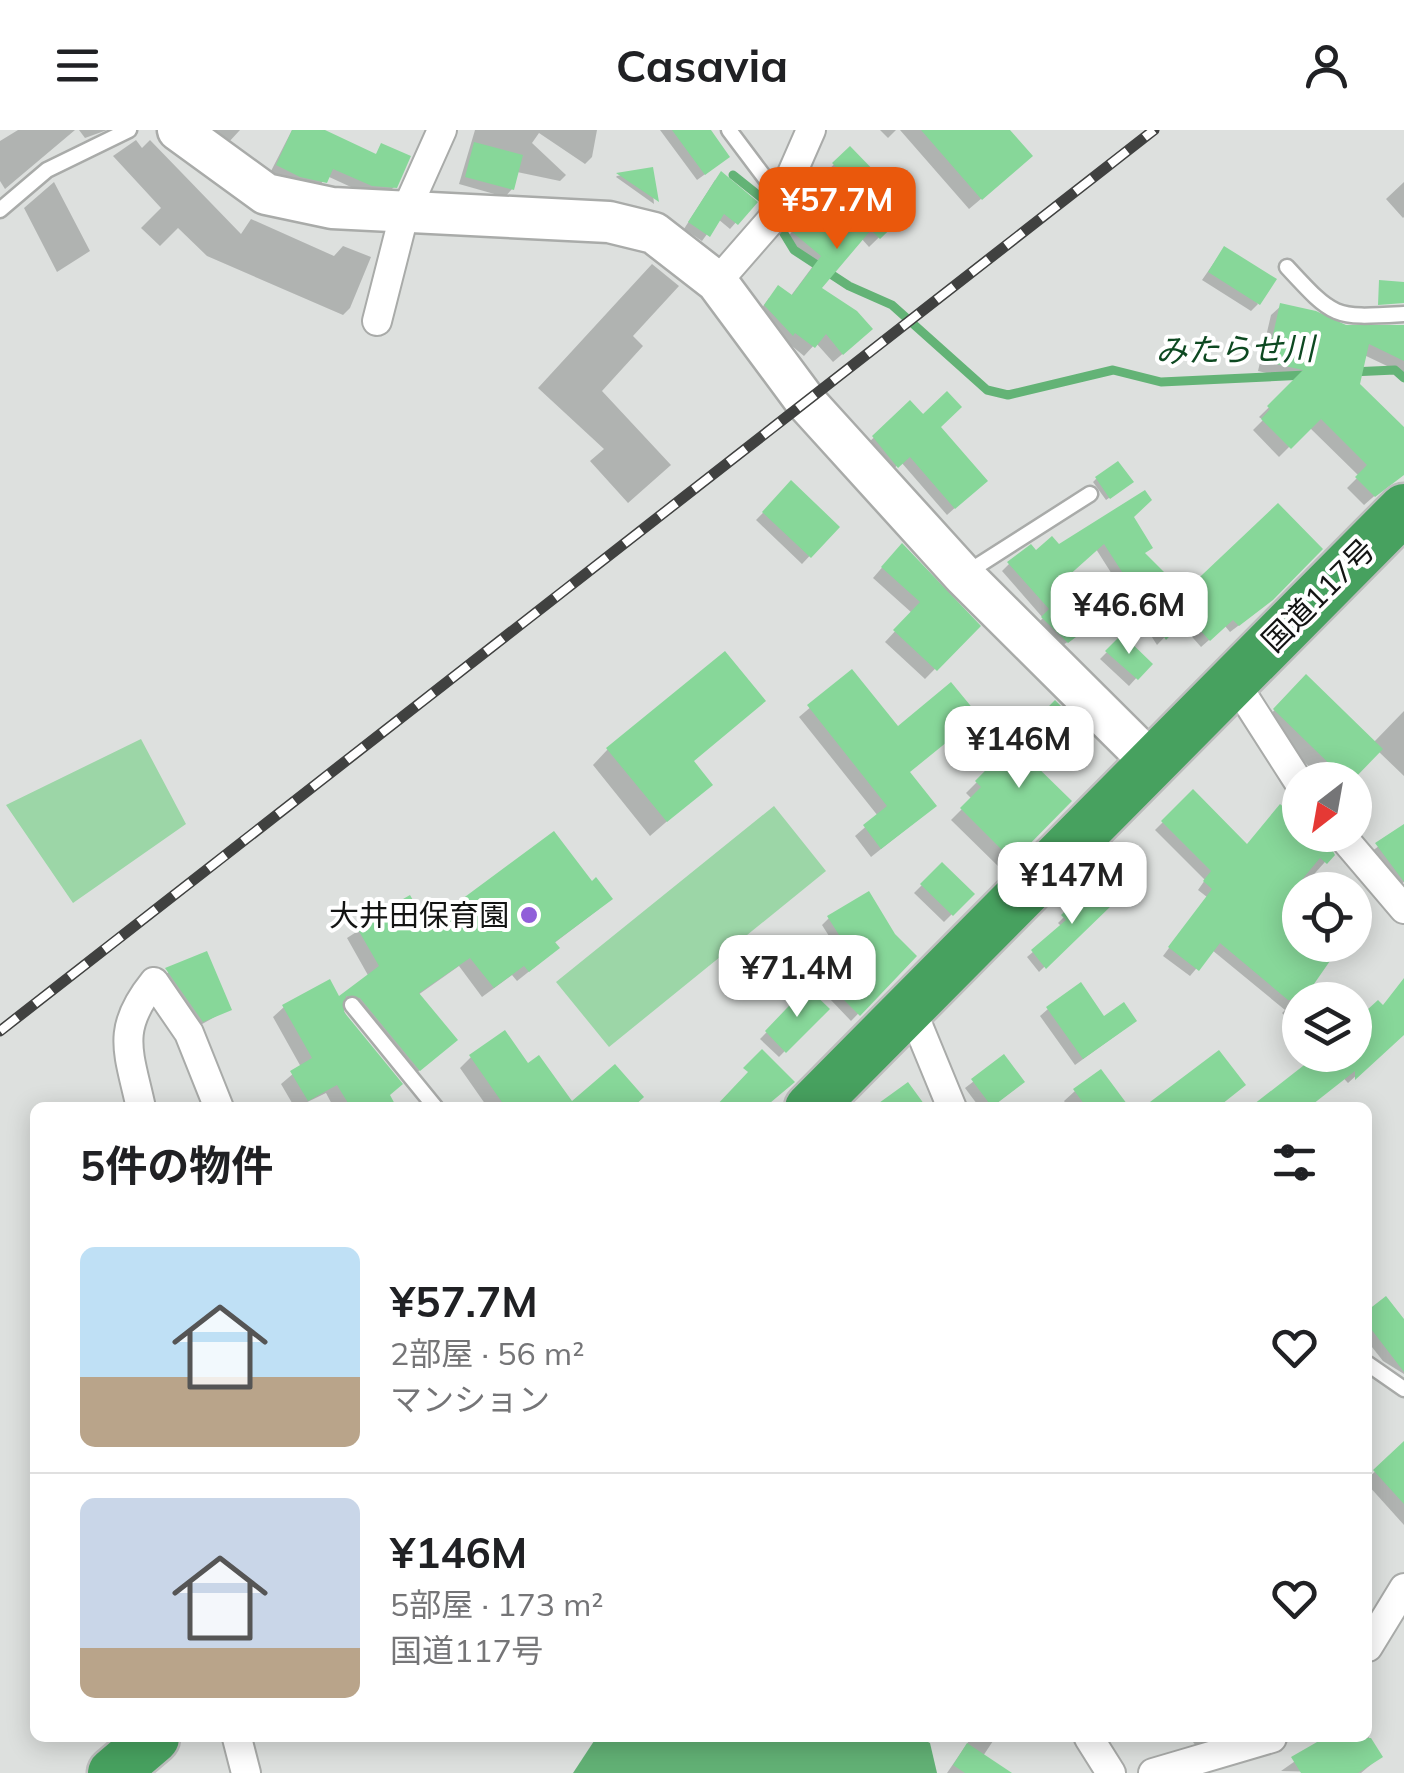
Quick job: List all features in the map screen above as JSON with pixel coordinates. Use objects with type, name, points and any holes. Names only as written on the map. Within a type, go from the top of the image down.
[{"type":"highway","name":"国道117号","points":[[816,1102],[1404,509]]},
{"type":"highway","points":[[113,1773],[149,1742]]},
{"type":"street","points":[[178,130],[266,194],[332,208],[404,215],[609,222],[654,233],[717,282],[806,402],[963,576],[1152,763]]},
{"type":"street","points":[[377,321],[404,215],[442,130]]},
{"type":"street","points":[[717,282],[772,219],[811,130]]},
{"type":"street","points":[[1234,681],[1286,762]]},
{"type":"street","points":[[1355,852],[1404,909]]},
{"type":"street","points":[[140,1102],[125,1033],[133,1008],[154,982],[189,1034],[217,1102]]},
{"type":"street","points":[[910,1006],[950,1102]]},
{"type":"street","points":[[1372,1640],[1404,1588]]},
{"type":"street","points":[[238,1742],[246,1773]]},
{"type":"street","points":[[1092,1742],[1111,1773]]},
{"type":"street","points":[[1153,1773],[1258,1742]]},
{"type":"lane","points":[[0,210],[47,170],[129,130]]},
{"type":"lane","points":[[730,130],[780,198]]},
{"type":"lane","points":[[1287,267],[1320,302],[1346,317],[1404,314]]},
{"type":"lane","points":[[963,576],[1090,494]]},
{"type":"lane","points":[[352,1004],[431,1102]]},
{"type":"lane","points":[[1372,1367],[1404,1390]]},
{"type":"green space","points":[[141,739],[186,824],[73,903],[6,805]]},
{"type":"green space","points":[[774,806],[826,871],[609,1047],[556,982]]},
{"type":"green space","points":[[593,1742],[928,1742],[937,1773],[573,1773]]},
{"type":"building","points":[[292,130],[325,130],[376,154],[381,143],[411,156],[397,188],[372,186],[333,169],[327,183],[300,177],[276,165]]},
{"type":"building","points":[[672,130],[711,130],[730,157],[705,175]]},
{"type":"building","points":[[921,130],[1010,130],[1033,156],[982,200]]},
{"type":"building","points":[[474,142],[523,155],[514,190],[465,177]]},
{"type":"building","points":[[850,146],[911,209],[880,239],[871,230],[822,288],[857,311],[873,329],[843,355],[826,334],[815,348],[795,333],[793,336],[764,305],[778,285],[792,295],[821,256],[791,231],[829,186],[826,183],[839,170],[832,163]]},
{"type":"building","points":[[653,167],[659,202],[616,173]]},
{"type":"building","points":[[721,171],[758,202],[738,225],[724,214],[710,237],[688,222]]},
{"type":"building","points":[[1224,246],[1277,279],[1260,305],[1208,272]]},
{"type":"building","points":[[1379,280],[1404,282],[1404,303],[1378,305]]},
{"type":"building","points":[[1280,303],[1316,311],[1346,325],[1404,325],[1404,361],[1369,344],[1360,384],[1404,427],[1404,475],[1375,497],[1355,477],[1367,465],[1321,419],[1291,449],[1261,419],[1270,409],[1267,406],[1303,370],[1267,362]]},
{"type":"building","points":[[947,391],[962,407],[941,427],[988,481],[955,509],[910,457],[898,468],[872,436],[910,400],[923,414]]},
{"type":"building","points":[[1118,461],[1134,482],[1110,499],[1095,477]]},
{"type":"building","points":[[791,480],[840,527],[811,558],[762,512]]},
{"type":"building","points":[[1145,490],[1152,500],[1134,517],[1153,548],[1145,553],[1184,592],[1278,503],[1323,549],[1273,600],[1239,626],[1233,620],[1210,641],[1188,617],[1166,640],[1104,544],[1066,578],[1104,616],[1068,643],[1041,617],[1049,609],[1007,562],[1031,544],[1036,550],[1052,536],[1059,544]]},
{"type":"building","points":[[902,543],[981,626],[937,671],[893,630],[920,602],[881,567]]},
{"type":"building","points":[[1122,634],[1153,664],[1138,680],[1105,651]]},
{"type":"building","points":[[725,651],[766,701],[694,761],[713,785],[667,822],[606,748]]},
{"type":"building","points":[[852,669],[898,726],[951,682],[979,716],[910,772],[937,806],[881,849],[863,825],[887,806],[807,705]]},
{"type":"building","points":[[1306,674],[1383,749],[1370,762],[1327,762],[1273,709]]},
{"type":"building","points":[[1055,700],[1068,713],[1029,759],[1072,801],[1013,861],[960,808],[981,787],[975,781]]},
{"type":"building","points":[[1193,789],[1247,844],[1280,804],[1282,852],[1333,852],[1327,864],[1320,858],[1308,872],[1282,872],[1282,962],[1329,962],[1315,982],[1282,982],[1282,995],[1220,943],[1199,971],[1168,947],[1212,889],[1203,881],[1211,871],[1161,821]]},
{"type":"building","points":[[1404,824],[1404,882],[1375,843]]},
{"type":"building","points":[[554,831],[592,881],[596,877],[613,899],[555,942],[560,948],[529,972],[524,966],[494,988],[470,958],[419,993],[458,1040],[420,1071],[360,998],[346,996],[344,1012],[403,1084],[390,1095],[394,1102],[347,1102],[337,1085],[308,1101],[290,1071],[312,1058],[282,1005],[330,979],[339,996],[379,966],[356,926],[410,895],[427,925]]},
{"type":"building","points":[[942,862],[975,894],[953,916],[920,884]]},
{"type":"building","points":[[1087,890],[1094,897],[1101,891],[1113,904],[1046,969],[1031,950],[1066,920],[1061,915]]},
{"type":"building","points":[[869,891],[895,934],[917,956],[860,1016],[834,990],[858,965],[827,916]]},
{"type":"building","points":[[207,951],[232,1010],[203,1022],[165,968]]},
{"type":"building","points":[[1404,978],[1404,1035],[1372,1064],[1372,1005],[1378,1000],[1383,1005]]},
{"type":"building","points":[[1081,982],[1104,1016],[1124,1002],[1137,1021],[1083,1059],[1046,1007]]},
{"type":"building","points":[[807,987],[830,1009],[786,1053],[765,1031]]},
{"type":"building","points":[[505,1030],[528,1063],[539,1055],[572,1101],[615,1064],[644,1097],[639,1102],[502,1102],[469,1055]]},
{"type":"building","points":[[762,1049],[795,1082],[771,1102],[720,1102],[748,1072],[743,1068]]},
{"type":"building","points":[[1219,1050],[1246,1085],[1225,1102],[1150,1102]]},
{"type":"building","points":[[1004,1054],[1025,1082],[999,1102],[988,1102],[971,1079]]},
{"type":"building","points":[[1101,1069],[1126,1102],[1083,1102],[1073,1089]]},
{"type":"building","points":[[1295,1072],[1354,1072],[1316,1102],[1257,1102]]},
{"type":"building","points":[[908,1082],[923,1102],[880,1102]]},
{"type":"building","points":[[1386,1296],[1404,1319],[1404,1372],[1372,1330],[1372,1307]]},
{"type":"building","points":[[1404,1441],[1404,1504],[1373,1470]]},
{"type":"building","points":[[1372,1740],[1383,1757],[1358,1773],[1301,1773],[1291,1757],[1317,1742]]},
{"type":"building","points":[[967,1743],[1012,1773],[965,1773],[953,1765]]},
{"type":"waterway","name":"みたらせ川","points":[[733,175],[763,199],[794,250],[849,286],[892,305],[987,390],[1008,395],[1113,370],[1161,382],[1306,375]]},
{"type":"waterway","name":"みたらせ川","points":[[1351,372],[1395,370],[1404,378]]},
{"type":"railway","points":[[0,1031],[1154,130]]},
{"type":"place","name":"大井田保育園","points":[[529,915]]}]
